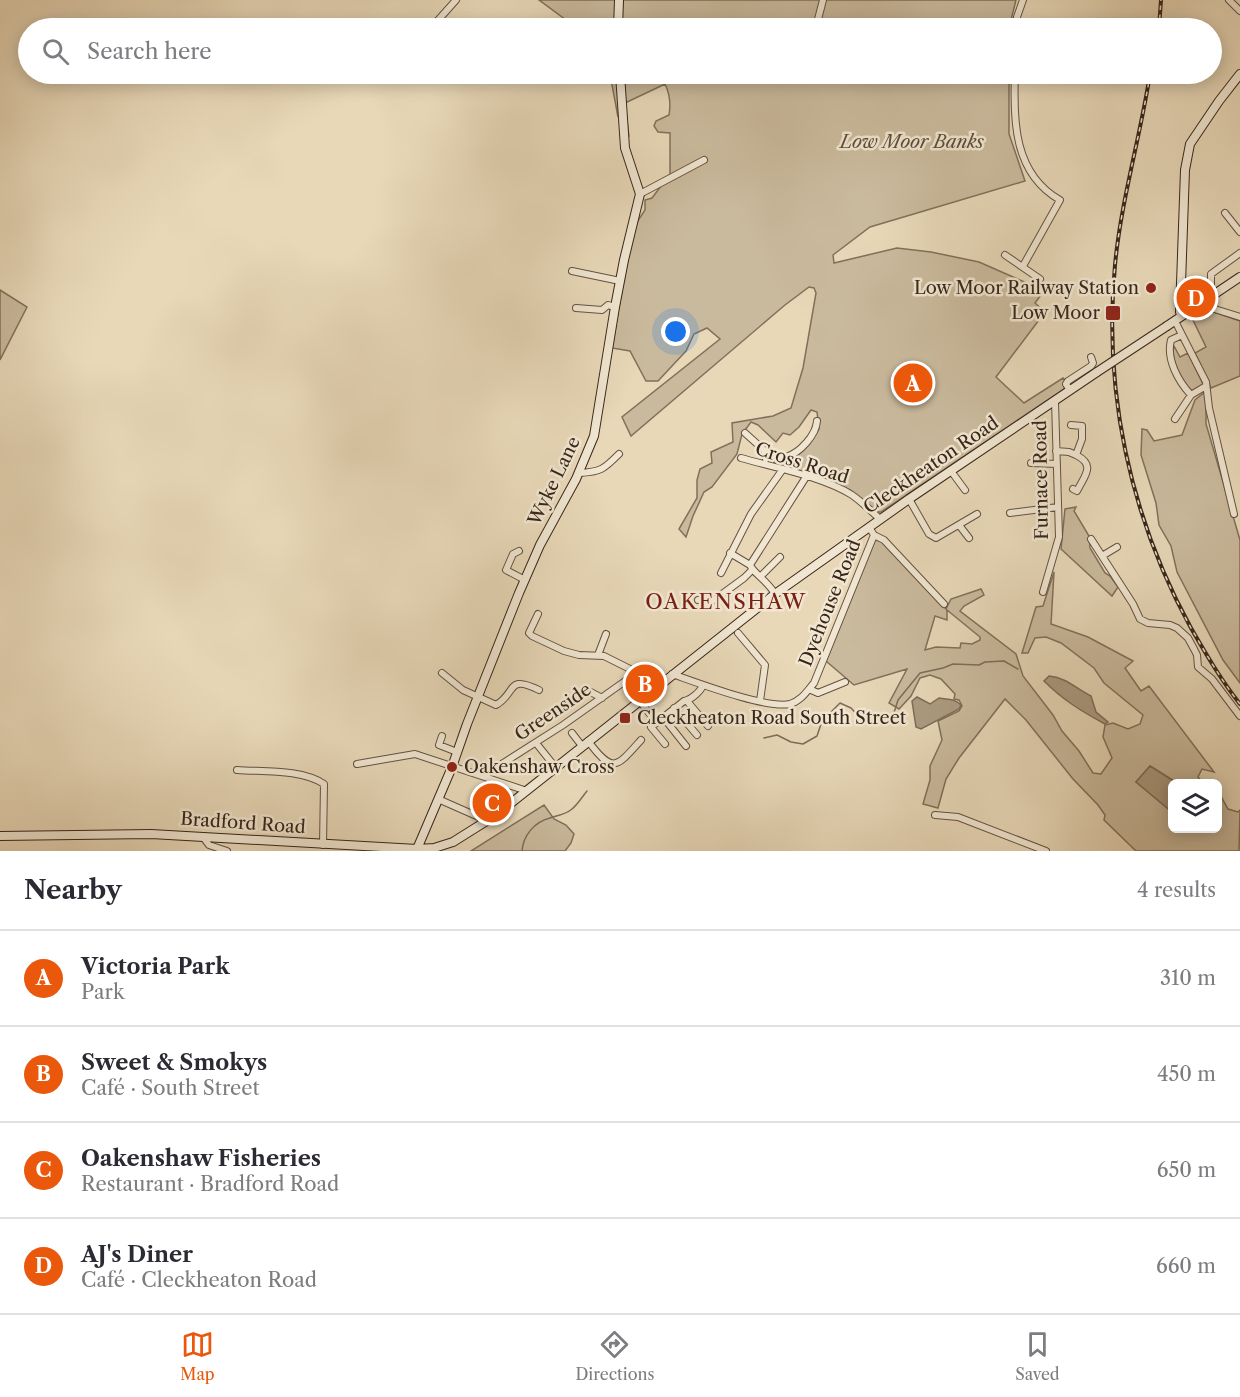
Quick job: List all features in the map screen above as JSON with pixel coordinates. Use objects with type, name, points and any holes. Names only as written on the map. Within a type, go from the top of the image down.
[{"type":"street","points":[[440,18],[456,0]]},
{"type":"street","points":[[618,18],[619,0]]},
{"type":"street","points":[[818,18],[823,0]]},
{"type":"street","points":[[1017,18],[1023,0]]},
{"type":"street","points":[[1228,0],[1240,10]]},
{"type":"street","points":[[1234,514],[1206,386],[1182,334],[1179,319],[1185,170],[1191,144],[1240,74]]},
{"type":"street","points":[[621,84],[625,148],[640,194],[705,160]]},
{"type":"street","points":[[1015,84],[1015,127],[1023,161],[1038,184],[1060,200],[1023,266]]},
{"type":"street","name":"Wyke Lane","points":[[417,849],[452,767],[525,580],[540,545],[579,473],[596,430],[620,280],[640,194]]},
{"type":"street","points":[[1225,213],[1240,232]]},
{"type":"street","points":[[1211,296],[1211,274],[1240,253]]},
{"type":"street","points":[[1005,255],[1040,279]]},
{"type":"street","points":[[572,271],[620,280]]},
{"type":"street","points":[[1238,278],[1240,289]]},
{"type":"street","name":"Cleckheaton Road","points":[[649,693],[774,594],[871,531],[880,519],[1238,278]]},
{"type":"street","points":[[1202,302],[1205,306],[1240,317]]},
{"type":"street","points":[[576,308],[602,310],[608,305],[615,307]]},
{"type":"street","points":[[1182,334],[1171,340],[1168,350],[1184,387],[1191,395]]},
{"type":"street","points":[[1070,390],[1066,384],[1091,366],[1093,363],[1090,357]]},
{"type":"street","points":[[1175,419],[1191,395],[1206,386]]},
{"type":"street","name":"Furnace Road","points":[[1043,592],[1059,537],[1055,401]]},
{"type":"street","points":[[767,457],[784,458],[792,455],[817,428],[817,421]]},
{"type":"street","points":[[1071,424],[1082,426],[1082,439],[1076,455]]},
{"type":"street","points":[[745,433],[758,443],[767,457]]},
{"type":"street","points":[[1056,451],[1069,452],[1090,461],[1077,491],[1073,489]]},
{"type":"street","points":[[579,473],[604,469],[619,453]]},
{"type":"street","points":[[764,465],[767,457]]},
{"type":"street","name":"Cross Road","points":[[741,458],[835,486],[852,495],[880,519]]},
{"type":"street","points":[[1031,463],[1057,464]]},
{"type":"street","points":[[721,573],[760,500],[783,469]]},
{"type":"street","points":[[951,471],[965,490]]},
{"type":"street","points":[[698,600],[714,600],[744,578],[806,477]]},
{"type":"street","points":[[909,500],[929,534],[936,538],[977,514]]},
{"type":"street","points":[[1010,513],[1058,507]]},
{"type":"street","points":[[959,525],[969,538]]},
{"type":"street","points":[[871,531],[884,540],[944,604]]},
{"type":"street","name":"Dyehouse Road","points":[[672,674],[760,701],[791,704],[802,697],[814,683],[871,531]]},
{"type":"street","points":[[1091,539],[1133,604],[1140,619],[1148,623],[1170,625],[1188,638],[1197,655],[1198,667],[1212,679],[1240,716]]},
{"type":"street","points":[[1102,556],[1116,547]]},
{"type":"street","points":[[519,551],[513,554],[506,570],[525,580]]},
{"type":"street","points":[[730,554],[761,576],[774,594]]},
{"type":"street","points":[[761,576],[780,557]]},
{"type":"street","points":[[538,614],[529,633],[564,651],[579,655],[598,655],[660,684]]},
{"type":"street","points":[[738,633],[765,665],[760,701]]},
{"type":"street","points":[[598,655],[606,634]]},
{"type":"street","points":[[738,645],[745,640]]},
{"type":"street","name":"Greenside","points":[[483,776],[536,743],[638,672]]},
{"type":"street","points":[[442,673],[464,690],[496,705],[504,701],[514,685],[522,683],[539,690]]},
{"type":"street","name":"Dyehouse Road","points":[[809,689],[818,693],[845,682]]},
{"type":"street","points":[[654,725],[702,689],[703,684]]},
{"type":"street","points":[[585,689],[602,698]]},
{"type":"street","name":"Bradford Road","points":[[0,836],[151,834],[417,849],[454,847],[649,693]]},
{"type":"street","points":[[639,700],[665,744]]},
{"type":"street","points":[[687,701],[708,726]]},
{"type":"street","points":[[674,708],[696,735]]},
{"type":"street","points":[[663,717],[686,746]]},
{"type":"street","points":[[572,733],[605,762],[612,765],[620,762],[641,740]]},
{"type":"street","points":[[442,736],[439,745],[457,752]]},
{"type":"street","points":[[536,743],[556,768]]},
{"type":"street","points":[[357,764],[415,754],[527,791]]},
{"type":"street","points":[[237,770],[301,774],[315,778],[324,784],[323,844]]},
{"type":"street","points":[[438,799],[488,820]]},
{"type":"street","points":[[935,814],[958,817],[1046,851]]},
{"type":"street","points":[[203,837],[209,844],[226,851]]},
{"type":"green space","points":[[539,0],[619,0],[622,11],[623,0],[821,0],[816,18],[563,18]]},
{"type":"green space","points":[[826,0],[1016,0],[1012,18],[821,18]]},
{"type":"green space","points":[[612,84],[665,84],[625,103],[629,137],[621,102],[618,117]]},
{"type":"green space","name":"Low Moor Banks","points":[[665,84],[1009,84],[1009,134],[1025,181],[870,227],[833,255],[834,263],[897,248],[931,252],[979,262],[1036,287],[1041,295],[1035,303],[1045,312],[996,377],[1024,403],[1063,378],[1066,381],[1064,389],[881,512],[850,490],[771,461],[780,461],[800,454],[819,429],[817,412],[811,410],[799,427],[790,435],[783,433],[776,442],[758,425],[751,422],[742,434],[737,454],[712,487],[704,492],[686,537],[679,529],[697,498],[697,480],[700,469],[712,463],[711,452],[733,442],[732,423],[773,416],[791,408],[803,368],[816,293],[814,288],[809,287],[785,305],[631,436],[622,417],[720,339],[707,328],[694,334],[686,351],[658,381],[646,381],[630,351],[612,348],[628,255],[637,222],[645,210],[645,200],[652,198],[670,174],[670,133],[658,132],[654,126],[656,121],[669,115],[669,95]]},
{"type":"green space","points":[[0,290],[27,307],[0,360]]},
{"type":"green space","points":[[1202,308],[1240,321],[1240,376],[1211,388],[1195,353],[1206,347],[1191,316]]},
{"type":"green space","points":[[1174,346],[1180,357],[1188,353],[1204,386],[1192,391],[1184,382],[1175,363]]},
{"type":"green space","points":[[1206,391],[1206,424],[1240,540],[1240,683],[1223,660],[1177,572],[1171,546],[1159,525],[1156,503],[1141,455],[1142,429],[1147,430],[1154,441],[1182,435],[1195,400]]},
{"type":"green space","points":[[1076,507],[1074,511],[1089,536],[1090,548],[1105,573],[1118,587],[1112,596],[1061,549],[1065,509]]},
{"type":"green space","points":[[875,540],[881,541],[946,609],[951,599],[981,589],[984,595],[964,606],[960,611],[1016,654],[1023,676],[1093,773],[1101,774],[1112,758],[1103,737],[1105,725],[1113,723],[1128,729],[1140,724],[1143,715],[1104,683],[1094,668],[1061,643],[1046,637],[1035,638],[1028,653],[1022,653],[1036,607],[1043,606],[1054,572],[1051,624],[1088,637],[1133,661],[1125,668],[1141,691],[1149,686],[1214,772],[1202,769],[1198,777],[1200,779],[1171,779],[1150,766],[1136,782],[1168,809],[1168,833],[1222,833],[1222,798],[1228,809],[1238,812],[1240,810],[1239,851],[1136,851],[1104,820],[1105,815],[1098,805],[1073,779],[1026,720],[1005,699],[959,758],[946,779],[938,808],[923,804],[930,780],[930,766],[942,740],[938,721],[959,711],[962,706],[959,700],[954,699],[955,694],[941,679],[930,675],[920,678],[911,696],[899,709],[889,703],[907,669],[854,685],[826,661]],"holes":[[[947,610],[980,637],[980,640],[972,644],[961,643],[960,648],[936,647],[925,650],[935,616],[947,620]]]},
{"type":"green space","points":[[544,805],[554,819],[566,825],[574,834],[565,851],[471,851]]},
{"type":"shaded area","points":[[1049,676],[1066,681],[1091,696],[1096,712],[1108,722],[1105,724],[1065,700],[1044,681]]},
{"type":"shaded area","points":[[917,697],[930,704],[939,698],[954,700],[961,705],[959,709],[921,729],[916,727],[912,701]]},
{"type":"shaded area","points":[[1150,766],[1171,779],[1168,779],[1168,809],[1136,782]]},
{"type":"waterway","points":[[764,738],[777,735],[791,742],[803,744],[817,736],[822,721],[840,703],[851,708],[865,723],[893,716],[898,700],[920,673],[953,664],[979,665],[985,662],[1004,661],[1018,669]]},
{"type":"waterway","points":[[522,851],[525,840],[534,826],[569,811],[587,791]]},
{"type":"railway","points":[[1160,18],[1161,0]]},
{"type":"railway","points":[[1148,84],[1115,265],[1112,312],[1113,359],[1118,406],[1137,498],[1170,586],[1191,628],[1240,704]]},
{"type":"place","name":"Low Moor Railway Station","points":[[1151,288]]},
{"type":"place","name":"AJ's Diner","points":[[1196,298]]},
{"type":"place","name":"Low Moor","points":[[1113,313]]},
{"type":"place","name":"Victoria Park","points":[[913,383]]},
{"type":"place","name":"Sweet & Smokys","points":[[645,684]]},
{"type":"place","name":"Cleckheaton Road South Street","points":[[625,718]]},
{"type":"place","name":"Oakenshaw Cross","points":[[452,767]]},
{"type":"place","name":"Oakenshaw Fisheries","points":[[492,803]]},
{"type":"district","name":"OAKENSHAW","points":[[726,601]]}]
